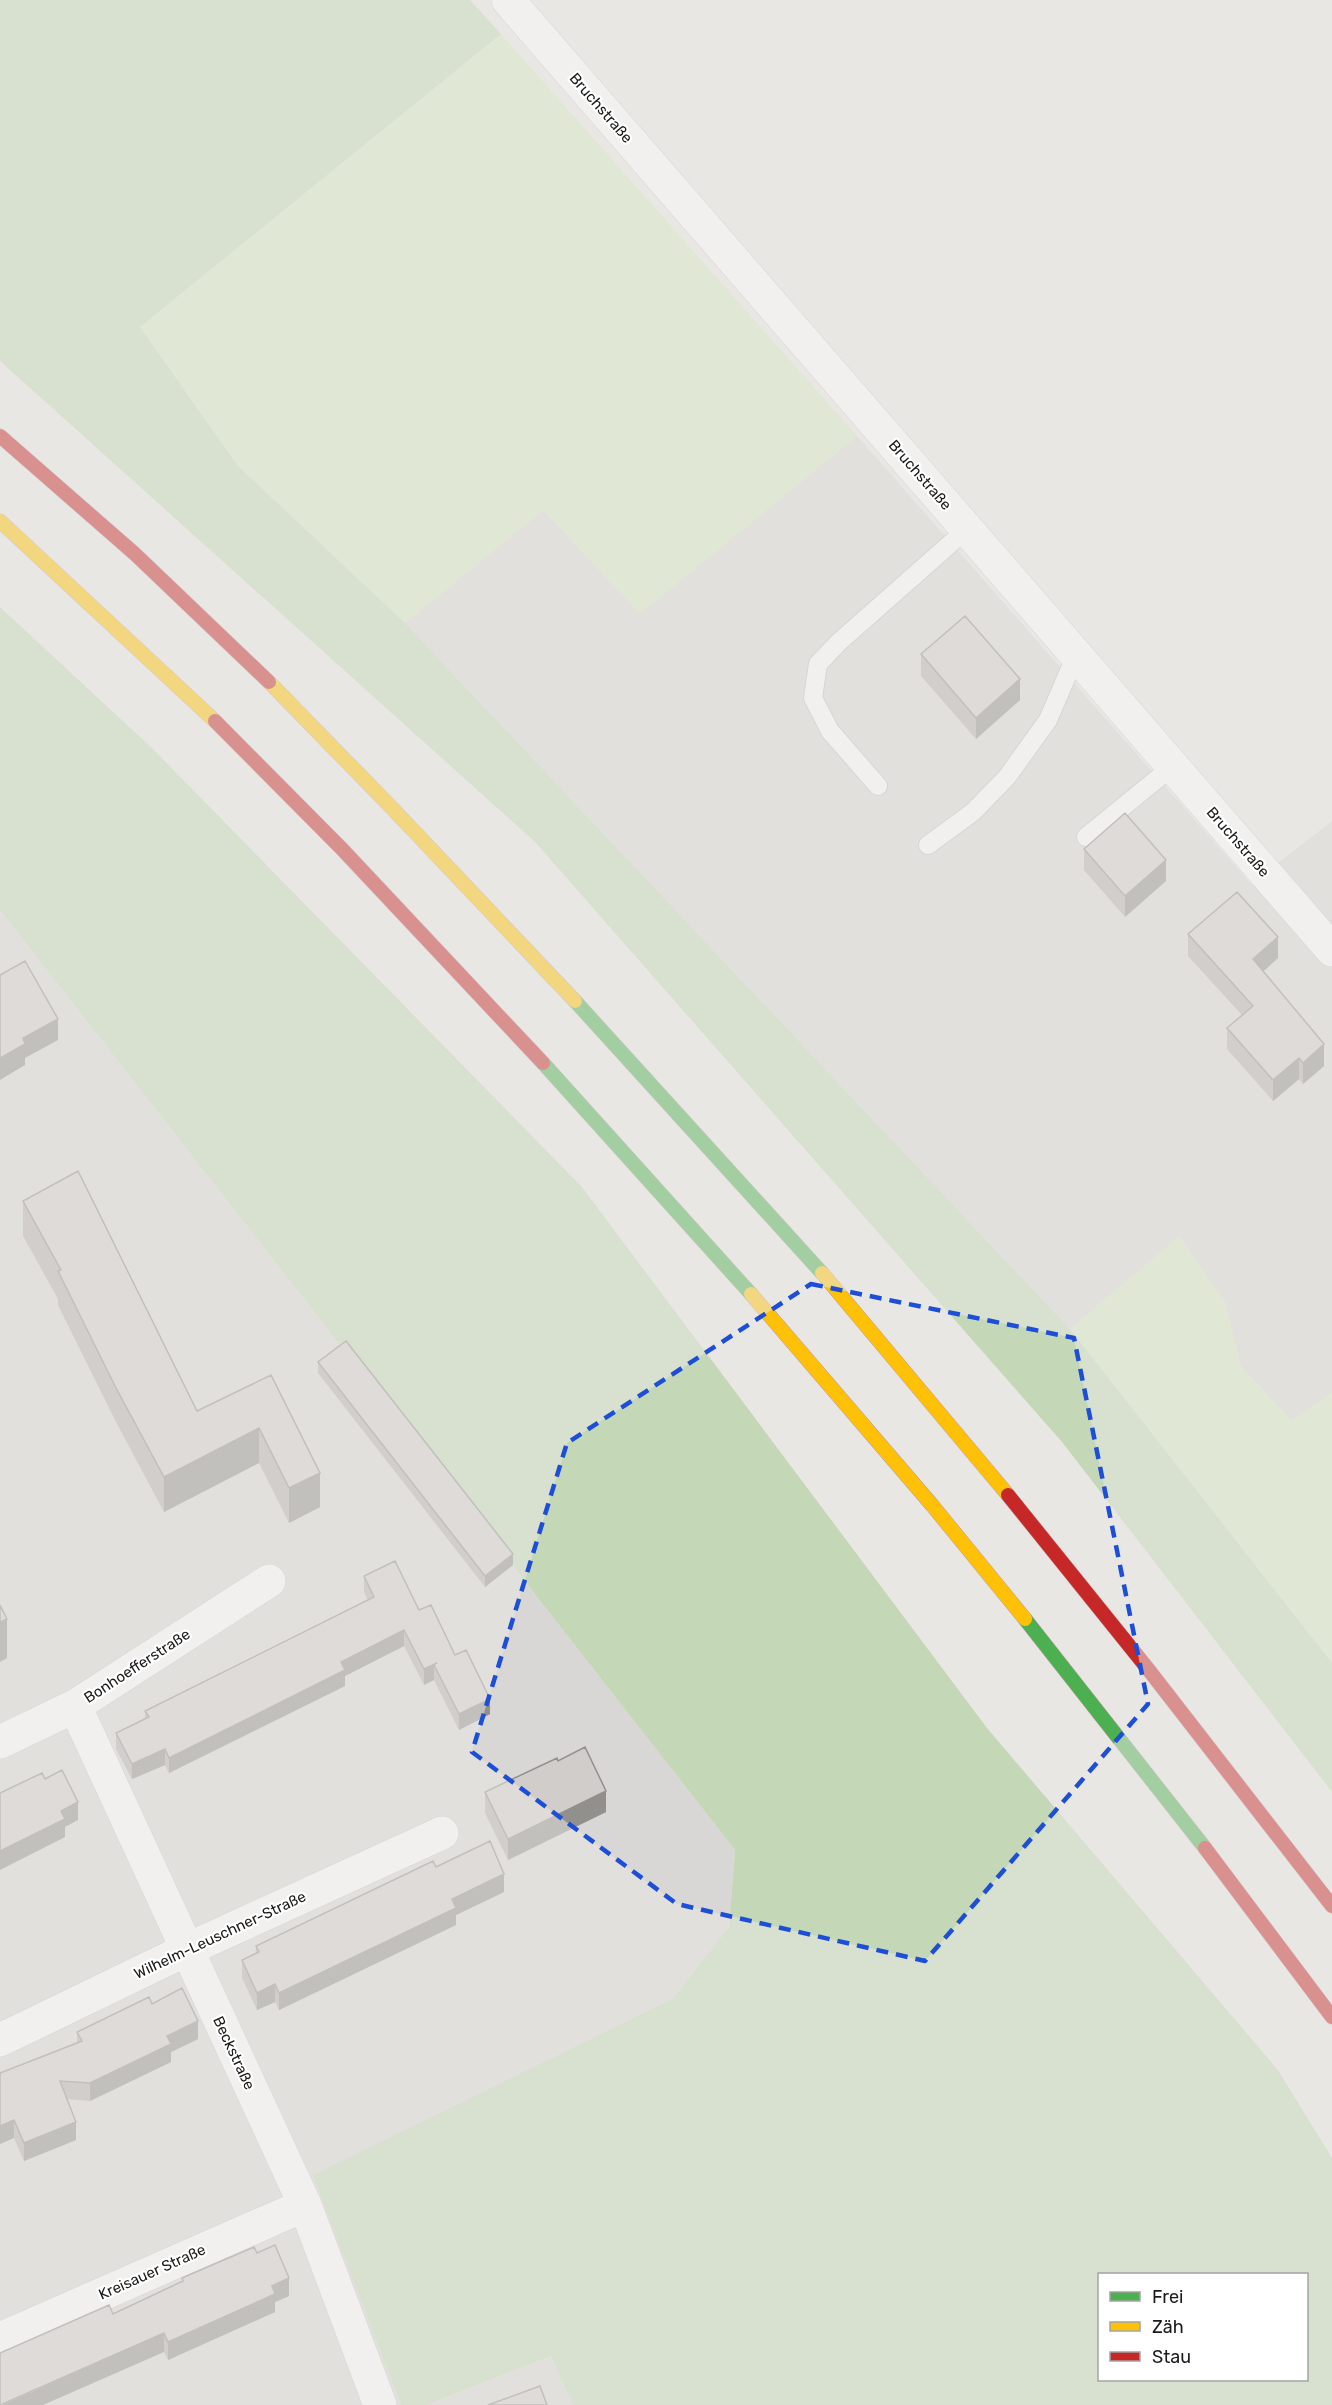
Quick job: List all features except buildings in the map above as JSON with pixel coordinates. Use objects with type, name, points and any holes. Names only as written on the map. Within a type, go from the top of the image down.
[{"type":"highway","points":[[0,436],[227,640],[390,804],[657,1089],[833,1287],[1009,1496],[1169,1695],[1332,1906]]},
{"type":"highway","points":[[0,521],[178,685],[334,840],[593,1117],[744,1286],[952,1530],[1113,1729],[1332,2017]]},
{"type":"street","name":"Bruchstraße","points":[[508,0],[1332,950]]},
{"type":"street","name":"Bonhoefferstraße","points":[[0,1742],[75,1706],[269,1581]]},
{"type":"street","name":"Beckstraße","points":[[75,1706],[304,2205],[380,2405]]},
{"type":"street","name":"Wilhelm-Leuschner-Straße","points":[[0,2040],[186,1950],[442,1833]]},
{"type":"street","name":"Kreisauer Straße","points":[[0,2339],[304,2205]]},
{"type":"lane","points":[[878,786],[830,731],[813,699],[818,664],[839,642],[967,529]]},
{"type":"lane","points":[[928,845],[973,812],[1007,777],[1048,720],[1076,655]]},
{"type":"lane","points":[[1086,837],[1173,766]]},
{"type":"highlighted area","points":[[811,1284],[1074,1338],[1148,1704],[925,1961],[677,1904],[472,1752],[567,1443]]},
{"type":"shaded area","points":[[857,436],[1251,884],[1332,821],[1332,1392],[1292,1421],[1241,1367],[1225,1302],[1179,1237],[1070,1329],[405,623],[543,510],[640,613]]},
{"type":"shaded area","points":[[0,910],[735,1850],[729,1927],[672,1999],[314,2175],[401,2405],[0,2405]]},
{"type":"shaded area","points":[[551,2356],[573,2405],[426,2405]]},
{"type":"green space","points":[[0,0],[470,0],[501,34],[140,327],[238,466],[405,623],[1070,1329],[1332,1663],[1332,1792],[1062,1442],[535,842],[0,361]]},
{"type":"green space","points":[[501,34],[857,436],[640,614],[543,510],[405,623],[238,466],[140,327]]},
{"type":"green space","points":[[0,607],[152,748],[582,1187],[987,1728],[1278,2070],[1332,2158],[1332,2405],[573,2405],[551,2356],[426,2405],[401,2405],[313,2175],[672,1999],[729,1927],[735,1850],[0,910]]},
{"type":"green space","points":[[1179,1236],[1225,1302],[1241,1367],[1292,1421],[1332,1392],[1332,1663],[1070,1329]]},
{"type":"traffic: fast","points":[[575,1001],[822,1273]]},
{"type":"traffic: fast","points":[[543,1063],[751,1294]]},
{"type":"traffic: fast","points":[[1025,1619],[1205,1848]]},
{"type":"traffic: slow","points":[[0,521],[215,721]]},
{"type":"traffic: slow","points":[[269,682],[575,1001]]},
{"type":"traffic: slow","points":[[822,1273],[1008,1495]]},
{"type":"traffic: slow","points":[[751,1294],[932,1505],[1025,1619]]},
{"type":"traffic: jam","points":[[0,436],[135,554],[269,682]]},
{"type":"traffic: jam","points":[[215,721],[342,849],[543,1063]]},
{"type":"traffic: jam","points":[[1008,1495],[1148,1669],[1332,1906]]},
{"type":"traffic: jam","points":[[1205,1848],[1332,2017]]}]
